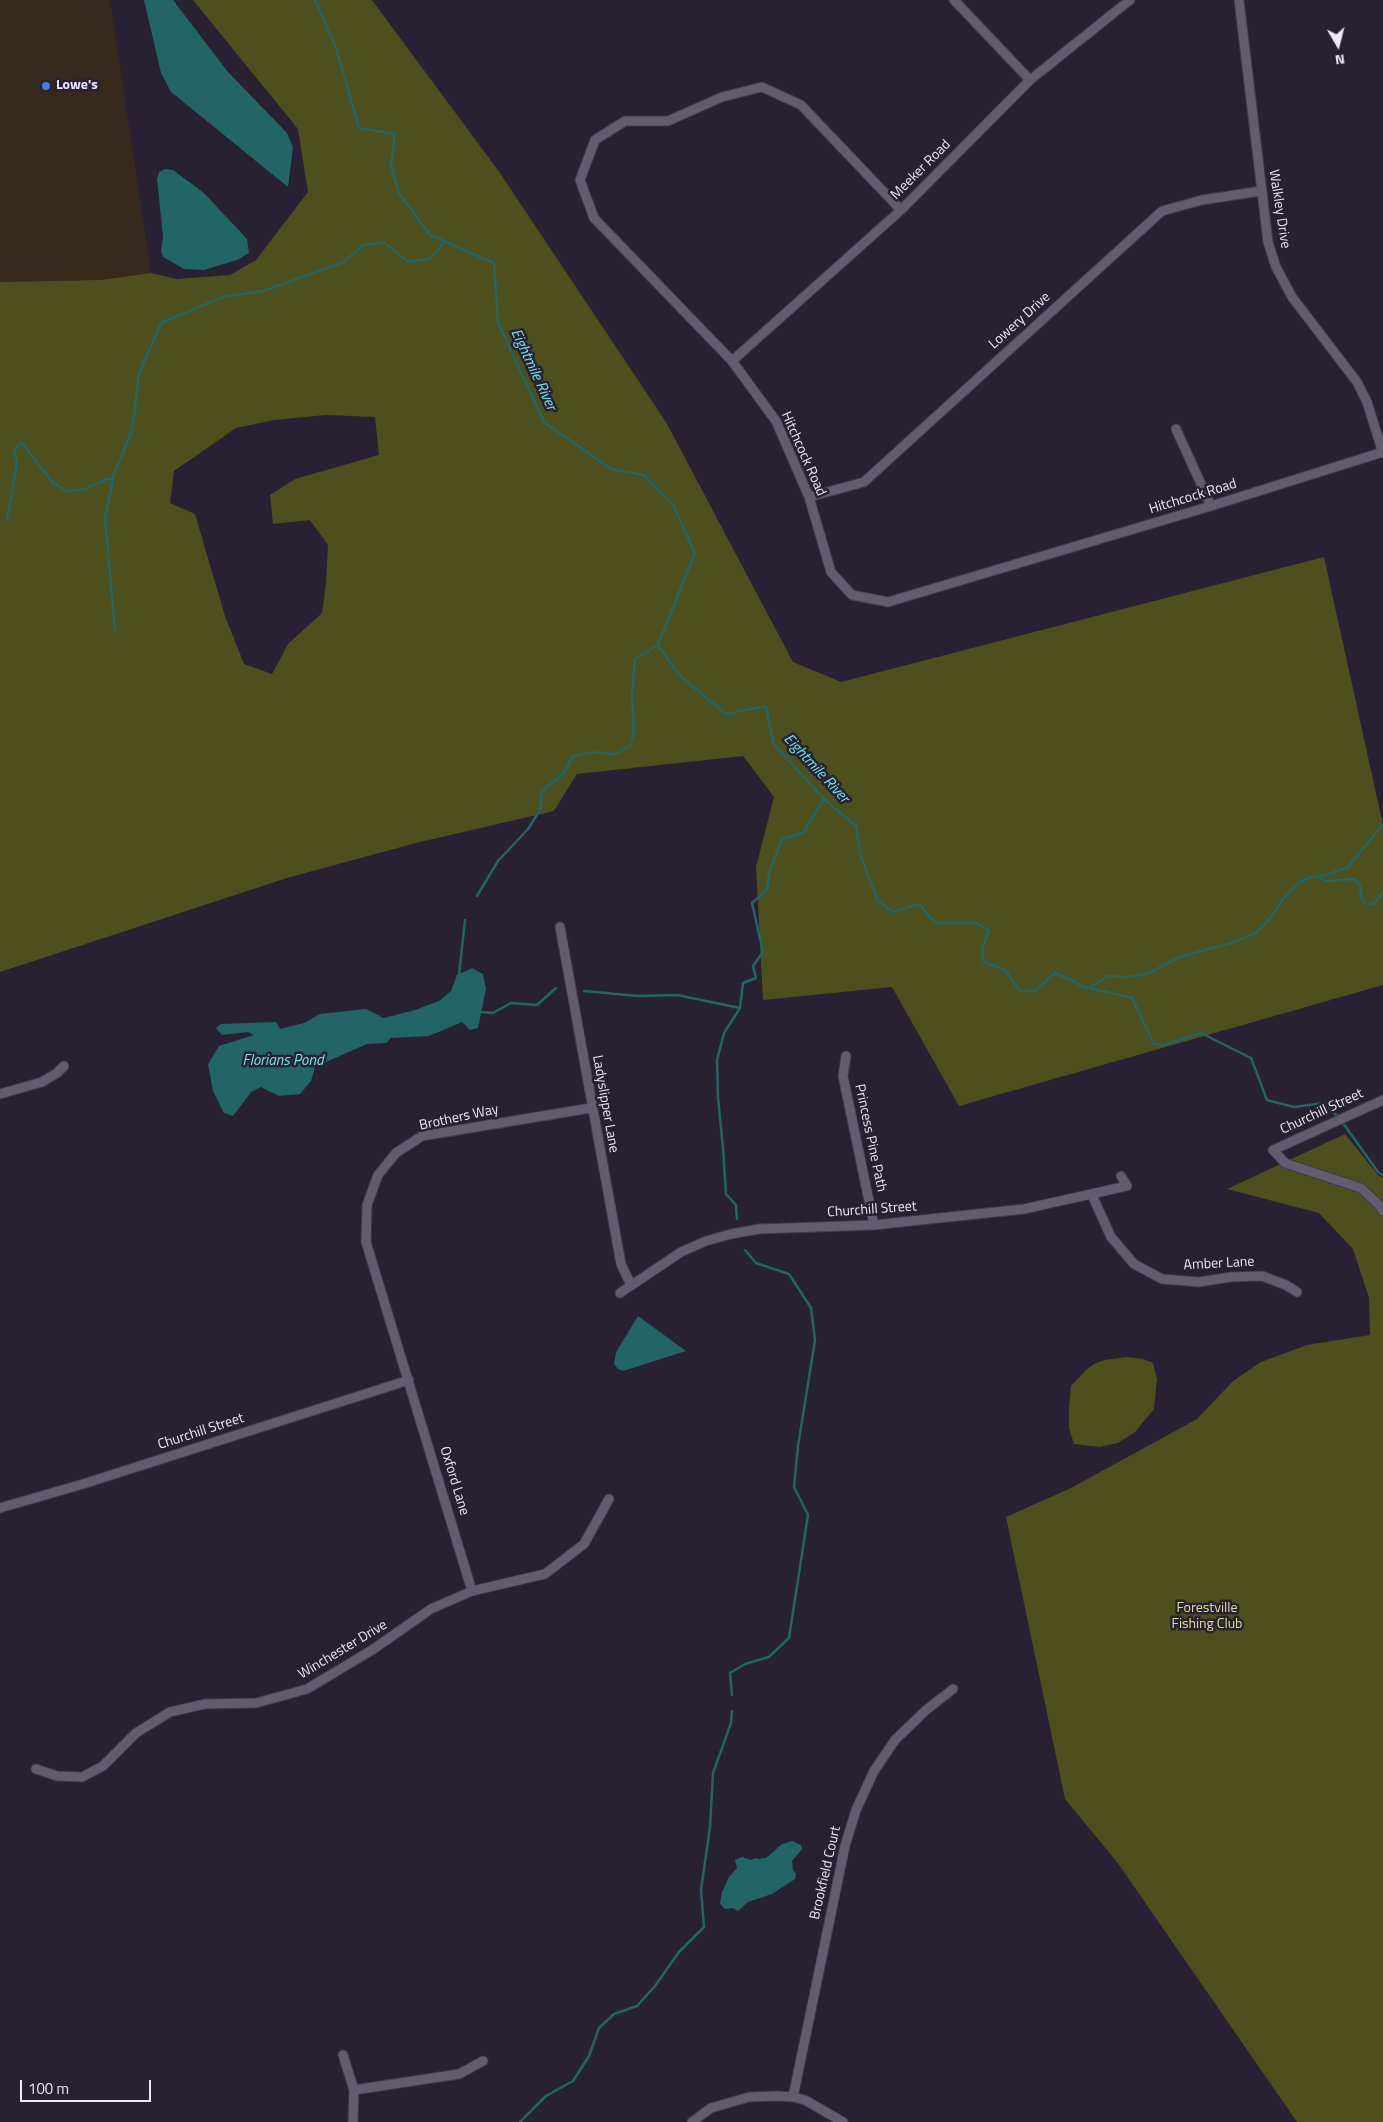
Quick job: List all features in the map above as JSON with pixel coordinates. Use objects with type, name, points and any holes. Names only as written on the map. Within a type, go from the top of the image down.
[{"type":"street","points":[[954,0],[1030,80]]},
{"type":"street","name":"Meeker Road","points":[[732,361],[901,210],[1030,80],[1130,0]]},
{"type":"street","name":"Walkley Drive","points":[[1240,0],[1268,242],[1276,267],[1292,297],[1357,382],[1367,402],[1383,452]]},
{"type":"street","name":"Hitchcock Road","points":[[901,210],[801,105],[762,87],[722,97],[668,121],[625,121],[595,140],[580,180],[594,218],[732,361],[776,421],[810,496],[831,572],[852,595],[888,602],[1211,506],[1383,452]]},
{"type":"street","name":"Lowery Drive","points":[[810,496],[864,482],[1162,211],[1202,200],[1261,191]]},
{"type":"street","points":[[1176,429],[1211,506]]},
{"type":"street","name":"Ladyslipper Lane","points":[[560,927],[620,1264],[631,1284]]},
{"type":"street","name":"Princess Pine Path","points":[[846,1056],[843,1076],[874,1225]]},
{"type":"street","points":[[0,1094],[42,1082],[57,1073],[64,1066]]},
{"type":"street","name":"Churchill Street","points":[[1383,1100],[1273,1150],[1284,1163],[1361,1188],[1383,1211]]},
{"type":"street","name":"Brothers Way","points":[[409,1380],[366,1242],[367,1205],[378,1175],[396,1153],[422,1136],[591,1108]]},
{"type":"street","name":"Churchill Street","points":[[620,1293],[681,1252],[706,1241],[731,1234],[759,1229],[874,1225],[1024,1209],[1127,1186],[1121,1176]]},
{"type":"street","name":"Amber Lane","points":[[1092,1195],[1111,1237],[1134,1264],[1162,1278],[1199,1282],[1231,1277],[1262,1276],[1286,1285],[1297,1292]]},
{"type":"street","name":"Churchill Street","points":[[0,1508],[83,1484],[409,1380]]},
{"type":"street","name":"Oxford Lane","points":[[409,1380],[472,1590]]},
{"type":"street","name":"Winchester Drive","points":[[36,1769],[57,1776],[82,1777],[104,1766],[136,1733],[170,1712],[204,1704],[256,1704],[307,1690],[372,1650],[431,1609],[472,1590],[545,1574],[584,1544],[609,1498]]},
{"type":"street","name":"Brookfield Court","points":[[793,2097],[845,1846],[856,1810],[874,1771],[895,1740],[953,1689]]},
{"type":"street","points":[[343,2054],[354,2090],[353,2122]]},
{"type":"street","points":[[354,2090],[459,2074],[483,2061]]},
{"type":"street","points":[[692,2122],[711,2108],[749,2097],[793,2097],[805,2100],[843,2122]]},
{"type":"shaded area","points":[[0,0],[110,0],[151,273],[100,280],[0,282]]},
{"type":"green space","points":[[193,0],[372,0],[500,173],[666,422],[793,662],[841,682],[1324,557],[1383,825],[1383,985],[959,1106],[892,987],[763,1000],[756,867],[774,797],[743,756],[577,774],[554,811],[416,843],[287,878],[0,972],[0,282],[100,280],[151,273],[177,279],[230,275],[256,260],[308,192],[298,129]],"holes":[[[326,415],[375,417],[379,455],[295,479],[270,495],[273,524],[310,520],[328,545],[322,613],[288,644],[272,674],[244,664],[225,616],[195,514],[170,503],[174,471],[236,428],[274,420]]]},
{"type":"green space","name":"Forestville Fishing Club","points":[[1345,1134],[1378,1175],[1383,1178],[1383,2122],[1297,2122],[1117,1862],[1065,1799],[1006,1517],[1071,1488],[1197,1419],[1233,1381],[1261,1362],[1307,1345],[1370,1335],[1369,1298],[1353,1249],[1319,1213],[1227,1189]]},
{"type":"green space","points":[[1127,1357],[1143,1359],[1153,1363],[1157,1379],[1154,1409],[1135,1432],[1118,1443],[1099,1447],[1074,1444],[1069,1428],[1071,1386],[1094,1364],[1105,1360]]},
{"type":"water","points":[[144,0],[173,0],[228,72],[287,133],[293,147],[288,187],[171,92],[161,73]]},
{"type":"water","points":[[165,169],[173,170],[204,193],[247,239],[249,253],[237,260],[204,270],[184,269],[163,257],[161,251],[163,237],[157,179],[159,172]]},
{"type":"water","name":"Florians Pond","points":[[472,968],[483,974],[486,989],[478,1028],[470,1030],[462,1022],[429,1036],[391,1038],[386,1043],[367,1044],[315,1067],[311,1081],[300,1094],[279,1096],[261,1087],[251,1092],[233,1116],[224,1113],[213,1091],[208,1064],[219,1046],[254,1035],[248,1032],[222,1035],[216,1028],[221,1024],[276,1022],[280,1029],[304,1023],[320,1014],[366,1009],[384,1018],[415,1010],[439,1001],[451,991],[457,975]]},
{"type":"water","points":[[638,1316],[686,1351],[623,1371],[618,1369],[614,1364],[616,1352]]},
{"type":"water","points":[[792,1841],[801,1845],[802,1849],[792,1861],[793,1870],[796,1874],[795,1879],[772,1894],[748,1902],[738,1911],[733,1908],[725,1909],[720,1904],[722,1892],[729,1877],[737,1868],[735,1860],[742,1857],[751,1860],[766,1858],[782,1844]]},
{"type":"waterway","name":"Eightmile River","points":[[315,0],[336,48],[359,128],[395,134],[391,166],[399,193],[430,235],[494,263],[498,322],[544,422],[611,469],[644,475],[673,505],[695,553],[658,645],[679,675],[726,714],[766,706],[773,743],[824,799],[856,826],[860,854],[878,901],[893,912],[919,904],[935,923],[977,923],[989,931],[982,948],[984,962],[1005,970],[1020,991],[1035,991],[1055,973],[1085,987],[1132,998],[1154,1044],[1164,1045],[1201,1033],[1251,1058],[1267,1100],[1294,1107],[1324,1103],[1337,1116]]},
{"type":"waterway","points":[[115,631],[105,518],[114,474],[132,431],[139,374],[161,323],[223,297],[263,291],[344,262],[363,245],[384,242],[408,262],[428,259],[439,250],[443,241]]},
{"type":"waterway","points":[[7,520],[17,462],[14,452],[18,445],[22,443],[53,483],[67,491],[85,489],[107,479],[113,479]]},
{"type":"waterway","points":[[477,896],[498,861],[528,829],[540,810],[542,791],[564,773],[573,756],[594,752],[615,754],[630,746],[634,731],[632,696],[635,659],[658,645]]},
{"type":"waterway","points":[[737,1219],[736,1205],[726,1194],[718,1098],[717,1060],[724,1033],[740,1008],[743,983],[756,978],[753,966],[763,952],[752,903],[767,890],[769,873],[782,839],[803,833],[824,799]]},
{"type":"waterway","points":[[1091,987],[1108,976],[1128,977],[1147,974],[1179,957],[1232,943],[1256,933],[1298,883],[1311,877],[1326,875],[1348,867],[1383,824]]},
{"type":"waterway","points":[[1317,876],[1326,881],[1354,879],[1360,885],[1361,895],[1365,904],[1374,904],[1383,892]]},
{"type":"waterway","points":[[459,975],[465,920]]},
{"type":"waterway","points":[[480,1012],[493,1013],[511,1003],[537,1005],[556,988]]},
{"type":"waterway","points":[[584,991],[638,996],[677,995],[740,1008]]},
{"type":"waterway","name":"Eightmile River","points":[[1343,1123],[1378,1172],[1383,1175]]},
{"type":"waterway","points":[[732,1695],[730,1673],[745,1664],[769,1657],[789,1638],[808,1515],[794,1487],[798,1446],[815,1340],[811,1308],[789,1274],[756,1263],[745,1250]]},
{"type":"waterway","points":[[520,2122],[546,2096],[573,2081],[589,2056],[599,2028],[614,2014],[637,2006],[655,1986],[679,1952],[704,1927],[701,1890],[710,1827],[713,1773],[731,1723],[732,1711]]},
{"type":"place","name":"Lowe's","points":[[46,86]]}]
